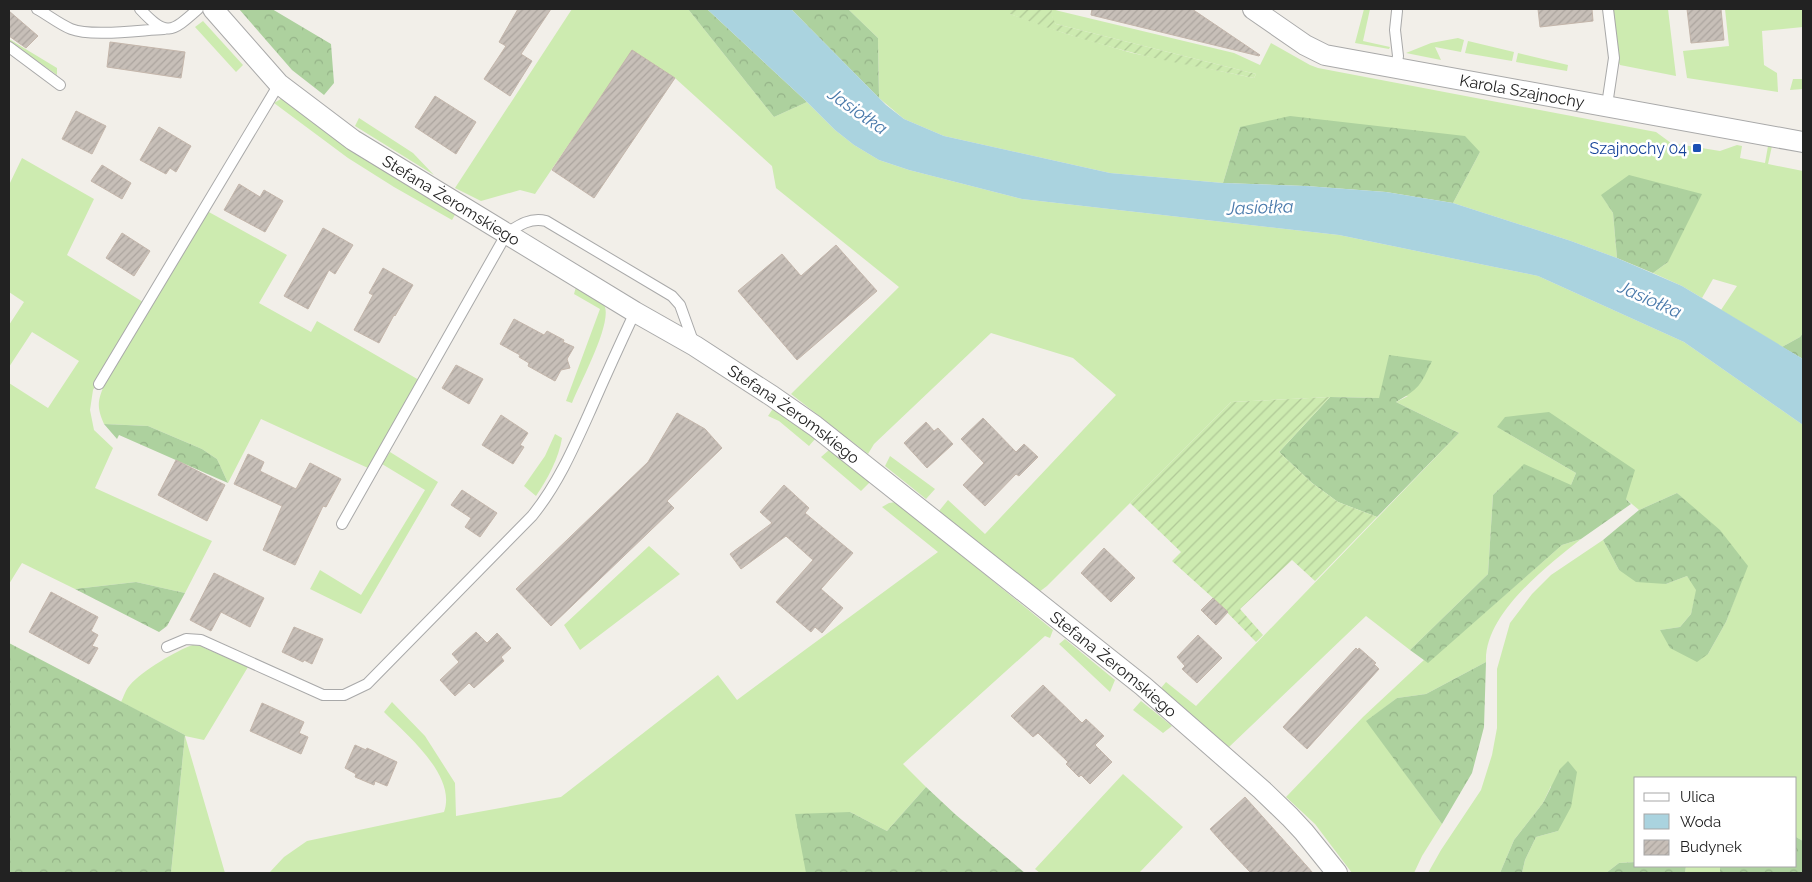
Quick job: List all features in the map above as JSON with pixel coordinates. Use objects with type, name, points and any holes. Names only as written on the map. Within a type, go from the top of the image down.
[{"type":"street","name":"Stefana Żeromskiego","points":[[213,9],[279,84],[353,140],[635,312],[695,346],[815,426],[1143,686],[1262,790],[1290,817],[1336,873]]},
{"type":"street","name":"Karola Szajnochy","points":[[1253,9],[1305,45],[1325,54],[1803,142]]},
{"type":"lane","points":[[37,9],[71,29],[111,32],[164,28],[180,24],[198,9]]},
{"type":"lane","points":[[140,9],[156,26],[164,28]]},
{"type":"lane","points":[[1607,105],[1614,58],[1608,9]]},
{"type":"lane","points":[[1396,67],[1398,56],[1395,30],[1397,11]]},
{"type":"lane","points":[[9,47],[60,85]]},
{"type":"lane","points":[[99,384],[279,84]]},
{"type":"lane","points":[[342,524],[507,233],[522,223],[534,220],[546,221],[672,296],[680,305],[695,346]]},
{"type":"lane","points":[[167,646],[186,639],[201,640],[323,695],[344,695],[367,684],[532,516],[545,500],[579,436],[635,312]]},
{"type":"green space","points":[[239,9],[272,9],[331,44],[334,83],[324,95],[292,70]]},
{"type":"green space","points":[[572,9],[688,9],[774,117],[807,102],[835,130],[854,145],[879,160],[909,170],[1022,199],[1339,235],[1538,276],[1684,342],[1803,425],[1803,841],[1797,838],[1797,777],[1634,777],[1634,862],[1619,863],[1606,873],[1522,873],[1525,860],[1536,837],[1558,831],[1551,786],[1543,803],[1514,840],[1500,873],[1428,873],[1481,790],[1492,755],[1497,728],[1497,669],[1510,623],[1532,594],[1551,575],[1603,540],[1619,570],[1666,584],[1687,576],[1697,589],[1691,614],[1680,627],[1660,630],[1708,654],[1726,622],[1747,566],[1677,493],[1639,510],[1626,499],[1497,427],[1576,473],[1571,485],[1504,484],[1493,495],[1488,574],[1410,650],[1366,616],[1229,747],[1161,688],[1166,682],[1196,706],[1459,433],[1396,402],[1408,396],[1379,398],[1330,397],[1231,402],[1039,592],[939,511],[948,500],[985,534],[1116,395],[1073,358],[991,333],[874,444],[868,454],[791,394],[899,287],[776,188],[772,166],[675,78],[632,51],[535,194],[520,190],[481,201],[455,188]]},
{"type":"green space","points":[[688,9],[707,9],[807,102],[774,117]]},
{"type":"green space","points":[[791,9],[848,9],[878,38],[879,98]]},
{"type":"green space","points":[[848,9],[1010,9],[1010,14],[1064,33],[1132,53],[1254,78],[1256,74],[1056,24],[1053,20],[1052,9],[1234,53],[1260,65],[1271,43],[1318,68],[1656,132],[1671,143],[1720,151],[1737,145],[1742,146],[1740,158],[1765,163],[1768,146],[1772,146],[1768,164],[1803,171],[1803,333],[1800,337],[1782,347],[1721,310],[1737,286],[1713,279],[1702,298],[1682,286],[1653,273],[1668,262],[1602,196],[1613,213],[1617,258],[1453,203],[1480,152],[1240,127],[1223,183],[1110,173],[944,136],[904,119],[879,98],[878,38]]},
{"type":"green space","points":[[1010,9],[1052,9],[1052,17],[1056,24],[1256,74],[1254,78],[1115,48],[1025,20],[1010,14]]},
{"type":"green space","points":[[1364,9],[1370,9],[1363,41],[1390,47],[1389,49],[1355,43]]},
{"type":"green space","points":[[1613,9],[1668,9],[1676,76],[1620,65],[1617,58]]},
{"type":"green space","points":[[1725,9],[1803,9],[1803,27],[1762,31],[1764,65],[1777,73],[1778,92],[1687,78],[1683,51],[1729,46]]},
{"type":"green space","points":[[203,21],[243,65],[236,72],[195,27]]},
{"type":"green space","points":[[1458,38],[1464,40],[1461,52],[1435,47],[1441,60],[1406,53],[1431,43]]},
{"type":"green space","points":[[9,39],[57,68],[57,75],[9,41]]},
{"type":"green space","points":[[1468,41],[1514,52],[1512,61],[1465,53]]},
{"type":"green space","points":[[1518,53],[1568,65],[1567,71],[1516,62]]},
{"type":"green space","points":[[1793,79],[1803,79],[1803,89],[1790,90]]},
{"type":"green space","points":[[284,97],[456,213],[452,220],[348,158],[274,103]]},
{"type":"green space","points":[[1290,116],[1465,136],[1480,152],[1453,203],[1386,192],[1306,186],[1223,183],[1240,127]]},
{"type":"green space","points":[[359,118],[413,153],[434,175],[355,126]]},
{"type":"green space","points":[[22,158],[94,199],[67,255],[143,302],[93,390],[90,410],[94,430],[113,448],[95,488],[212,541],[185,593],[136,582],[75,589],[22,563],[9,584],[9,383],[48,408],[79,361],[32,332],[9,367],[9,325],[24,302],[9,292],[9,185]]},
{"type":"green space","points":[[1629,175],[1702,194],[1668,262],[1653,273],[1617,258],[1613,213],[1601,195]]},
{"type":"green space","points":[[207,211],[287,255],[259,303],[311,332],[317,321],[419,380],[368,468],[261,419],[228,483],[217,459],[202,449],[148,426],[104,424],[99,403],[105,383]]},
{"type":"green space","points":[[576,287],[601,301],[605,307],[606,316],[594,355],[572,403],[566,401],[600,309],[574,294]]},
{"type":"green space","points":[[1803,333],[1803,359],[1782,347],[1800,337]]},
{"type":"green space","points":[[1389,355],[1432,361],[1418,386],[1396,402],[1459,433],[1377,517],[1338,502],[1312,483],[1279,452],[1330,397],[1379,398]]},
{"type":"green space","points":[[1330,397],[1279,452],[1312,483],[1338,502],[1377,517],[1315,581],[1292,560],[1240,609],[1263,635],[1256,642],[1213,598],[1172,561],[1181,552],[1130,503],[1231,402]]},
{"type":"green space","points":[[774,407],[815,439],[809,446],[779,421],[768,416]]},
{"type":"green space","points":[[1549,412],[1635,470],[1626,499],[1631,504],[1581,539],[1562,545],[1428,663],[1410,650],[1488,574],[1493,495],[1524,464],[1571,485],[1576,473],[1497,427],[1505,417]]},
{"type":"green space","points":[[104,424],[148,426],[202,449],[217,459],[228,483],[119,435],[117,439]]},
{"type":"green space","points":[[555,434],[562,438],[558,453],[548,476],[536,496],[524,486],[545,456]]},
{"type":"green space","points":[[829,450],[870,482],[861,491],[821,457]]},
{"type":"green space","points":[[390,452],[438,482],[361,614],[310,589],[320,570],[361,595],[425,490],[382,464]]},
{"type":"green space","points":[[890,456],[935,489],[926,499],[885,466]]},
{"type":"green space","points":[[1677,493],[1720,530],[1748,566],[1726,622],[1708,654],[1697,662],[1670,648],[1660,630],[1680,627],[1691,614],[1696,590],[1687,576],[1666,584],[1636,582],[1619,570],[1603,540],[1639,510]]},
{"type":"green space","points":[[896,502],[1053,630],[1050,638],[1045,636],[903,764],[926,787],[887,831],[850,812],[806,873],[269,873],[284,857],[307,841],[444,812],[446,798],[443,784],[437,771],[417,744],[384,712],[392,702],[425,736],[455,783],[456,816],[561,797],[718,675],[737,700],[938,552],[882,507]]},
{"type":"green space","points":[[1581,539],[1535,577],[1506,609],[1495,626],[1488,644],[1486,662],[1426,694],[1397,698],[1367,721],[1442,824],[1414,873],[1352,873],[1315,824],[1286,797],[1363,717],[1424,660],[1428,662],[1562,545]]},
{"type":"green space","points":[[649,546],[680,574],[580,650],[564,625]]},
{"type":"green space","points":[[136,582],[185,593],[167,626],[159,632],[75,589]]},
{"type":"green space","points":[[1065,639],[1115,680],[1110,692],[1059,644]]},
{"type":"green space","points":[[9,643],[185,735],[171,873],[9,873]]},
{"type":"green space","points":[[193,645],[200,646],[248,667],[204,740],[185,736],[225,873],[171,873],[185,735],[121,702],[135,679],[169,656]]},
{"type":"green space","points":[[1486,662],[1484,727],[1472,773],[1442,824],[1366,721],[1397,698],[1426,694]]},
{"type":"green space","points":[[1141,701],[1172,726],[1163,733],[1133,710]]},
{"type":"green space","points":[[1568,761],[1577,772],[1571,807],[1558,831],[1536,837],[1525,860],[1522,873],[1500,873],[1514,840],[1543,803],[1560,769]]},
{"type":"green space","points":[[1123,774],[1183,827],[1139,873],[1040,873],[1035,869]]},
{"type":"green space","points":[[926,787],[1025,873],[806,873],[795,814],[850,812],[887,831]]},
{"type":"green space","points":[[1797,838],[1803,841],[1803,873],[1720,873],[1720,867],[1797,867]]},
{"type":"green space","points":[[1634,862],[1634,867],[1686,867],[1685,873],[1606,873],[1619,863]]},
{"type":"green space","points":[[1686,867],[1720,867],[1720,873],[1685,873]]},
{"type":"water","name":"Jasiołka","points":[[707,9],[791,9],[886,105],[904,119],[944,136],[1110,173],[1223,183],[1306,186],[1386,192],[1453,203],[1617,258],[1682,286],[1803,359],[1803,425],[1684,342],[1538,276],[1339,235],[1022,199],[909,170],[879,160],[854,145],[835,130]]},
{"type":"building","points":[[518,9],[551,9],[521,54],[532,61],[510,96],[484,79],[506,46],[499,42]]},
{"type":"building","points":[[1092,9],[1192,9],[1260,55],[1091,15]]},
{"type":"building","points":[[1538,9],[1592,9],[1593,21],[1540,27]]},
{"type":"building","points":[[1687,9],[1721,9],[1724,40],[1691,43]]},
{"type":"building","points":[[9,11],[38,36],[26,48],[9,36]]},
{"type":"building","points":[[110,42],[185,52],[181,78],[107,67]]},
{"type":"building","points":[[632,50],[675,78],[594,198],[552,170]]},
{"type":"building","points":[[435,96],[476,122],[456,154],[415,127]]},
{"type":"building","points":[[76,111],[106,126],[92,154],[62,139]]},
{"type":"building","points":[[159,127],[191,146],[176,172],[170,168],[166,174],[140,160]]},
{"type":"building","points":[[102,165],[131,183],[122,199],[91,181]]},
{"type":"building","points":[[239,184],[260,197],[264,190],[283,201],[265,232],[224,210]]},
{"type":"building","points":[[323,228],[353,245],[335,274],[329,270],[308,309],[284,296]]},
{"type":"building","points":[[122,233],[150,251],[134,276],[106,258]]},
{"type":"building","points":[[836,245],[877,291],[797,360],[738,291],[782,254],[801,276]]},
{"type":"building","points":[[383,268],[413,285],[379,343],[354,330],[373,295],[369,293]]},
{"type":"building","points":[[514,319],[544,335],[547,331],[574,347],[567,359],[570,368],[561,370],[555,381],[528,366],[529,363],[519,357],[520,355],[500,344]]},
{"type":"building","points":[[456,365],[483,379],[469,404],[442,388]]},
{"type":"building","points":[[677,413],[705,429],[722,448],[667,501],[674,508],[551,626],[516,589],[648,462]]},
{"type":"building","points":[[501,415],[528,433],[520,445],[524,447],[513,464],[482,445]]},
{"type":"building","points":[[983,418],[1016,452],[1024,444],[1038,457],[1019,476],[1016,474],[985,506],[963,485],[984,463],[961,439]]},
{"type":"building","points":[[926,422],[934,431],[938,428],[953,444],[927,468],[904,443]]},
{"type":"building","points":[[248,454],[264,462],[260,471],[296,489],[310,463],[341,479],[326,507],[323,506],[295,565],[263,550],[282,506],[234,484]]},
{"type":"building","points":[[176,460],[225,485],[207,521],[158,495]]},
{"type":"building","points":[[784,485],[809,508],[805,513],[853,553],[821,589],[843,608],[822,633],[815,627],[811,632],[776,602],[813,560],[786,536],[741,569],[730,554],[772,523],[760,512]]},
{"type":"building","points":[[462,490],[497,513],[480,537],[465,527],[471,518],[451,505]]},
{"type":"building","points":[[1104,548],[1135,578],[1111,602],[1081,573]]},
{"type":"building","points":[[214,573],[264,598],[250,627],[221,612],[211,631],[190,620]]},
{"type":"building","points":[[51,592],[98,617],[91,631],[98,635],[92,646],[98,648],[89,664],[29,632]]},
{"type":"building","points":[[1213,598],[1228,612],[1216,625],[1201,610]]},
{"type":"building","points":[[294,627],[323,639],[312,664],[282,652]]},
{"type":"building","points":[[476,632],[487,643],[497,633],[511,648],[501,657],[504,661],[474,688],[469,683],[455,696],[440,680],[459,662],[452,654]]},
{"type":"building","points":[[1198,635],[1222,658],[1197,683],[1182,669],[1185,666],[1177,657]]},
{"type":"building","points":[[1356,648],[1358,650],[1359,648],[1376,663],[1374,664],[1379,669],[1307,749],[1283,727]]},
{"type":"building","points":[[1043,685],[1082,723],[1086,719],[1104,736],[1095,745],[1112,762],[1090,784],[1081,775],[1079,777],[1066,764],[1068,762],[1038,733],[1033,737],[1011,716]]},
{"type":"building","points":[[262,703],[304,722],[299,733],[308,737],[301,754],[250,731]]},
{"type":"building","points":[[355,745],[366,750],[367,748],[397,762],[387,786],[375,781],[374,785],[355,777],[356,774],[345,768]]},
{"type":"building","points":[[1245,797],[1313,873],[1251,873],[1210,829]]},
{"type":"place","name":"Szajnochy 04","points":[[1697,148]]}]
